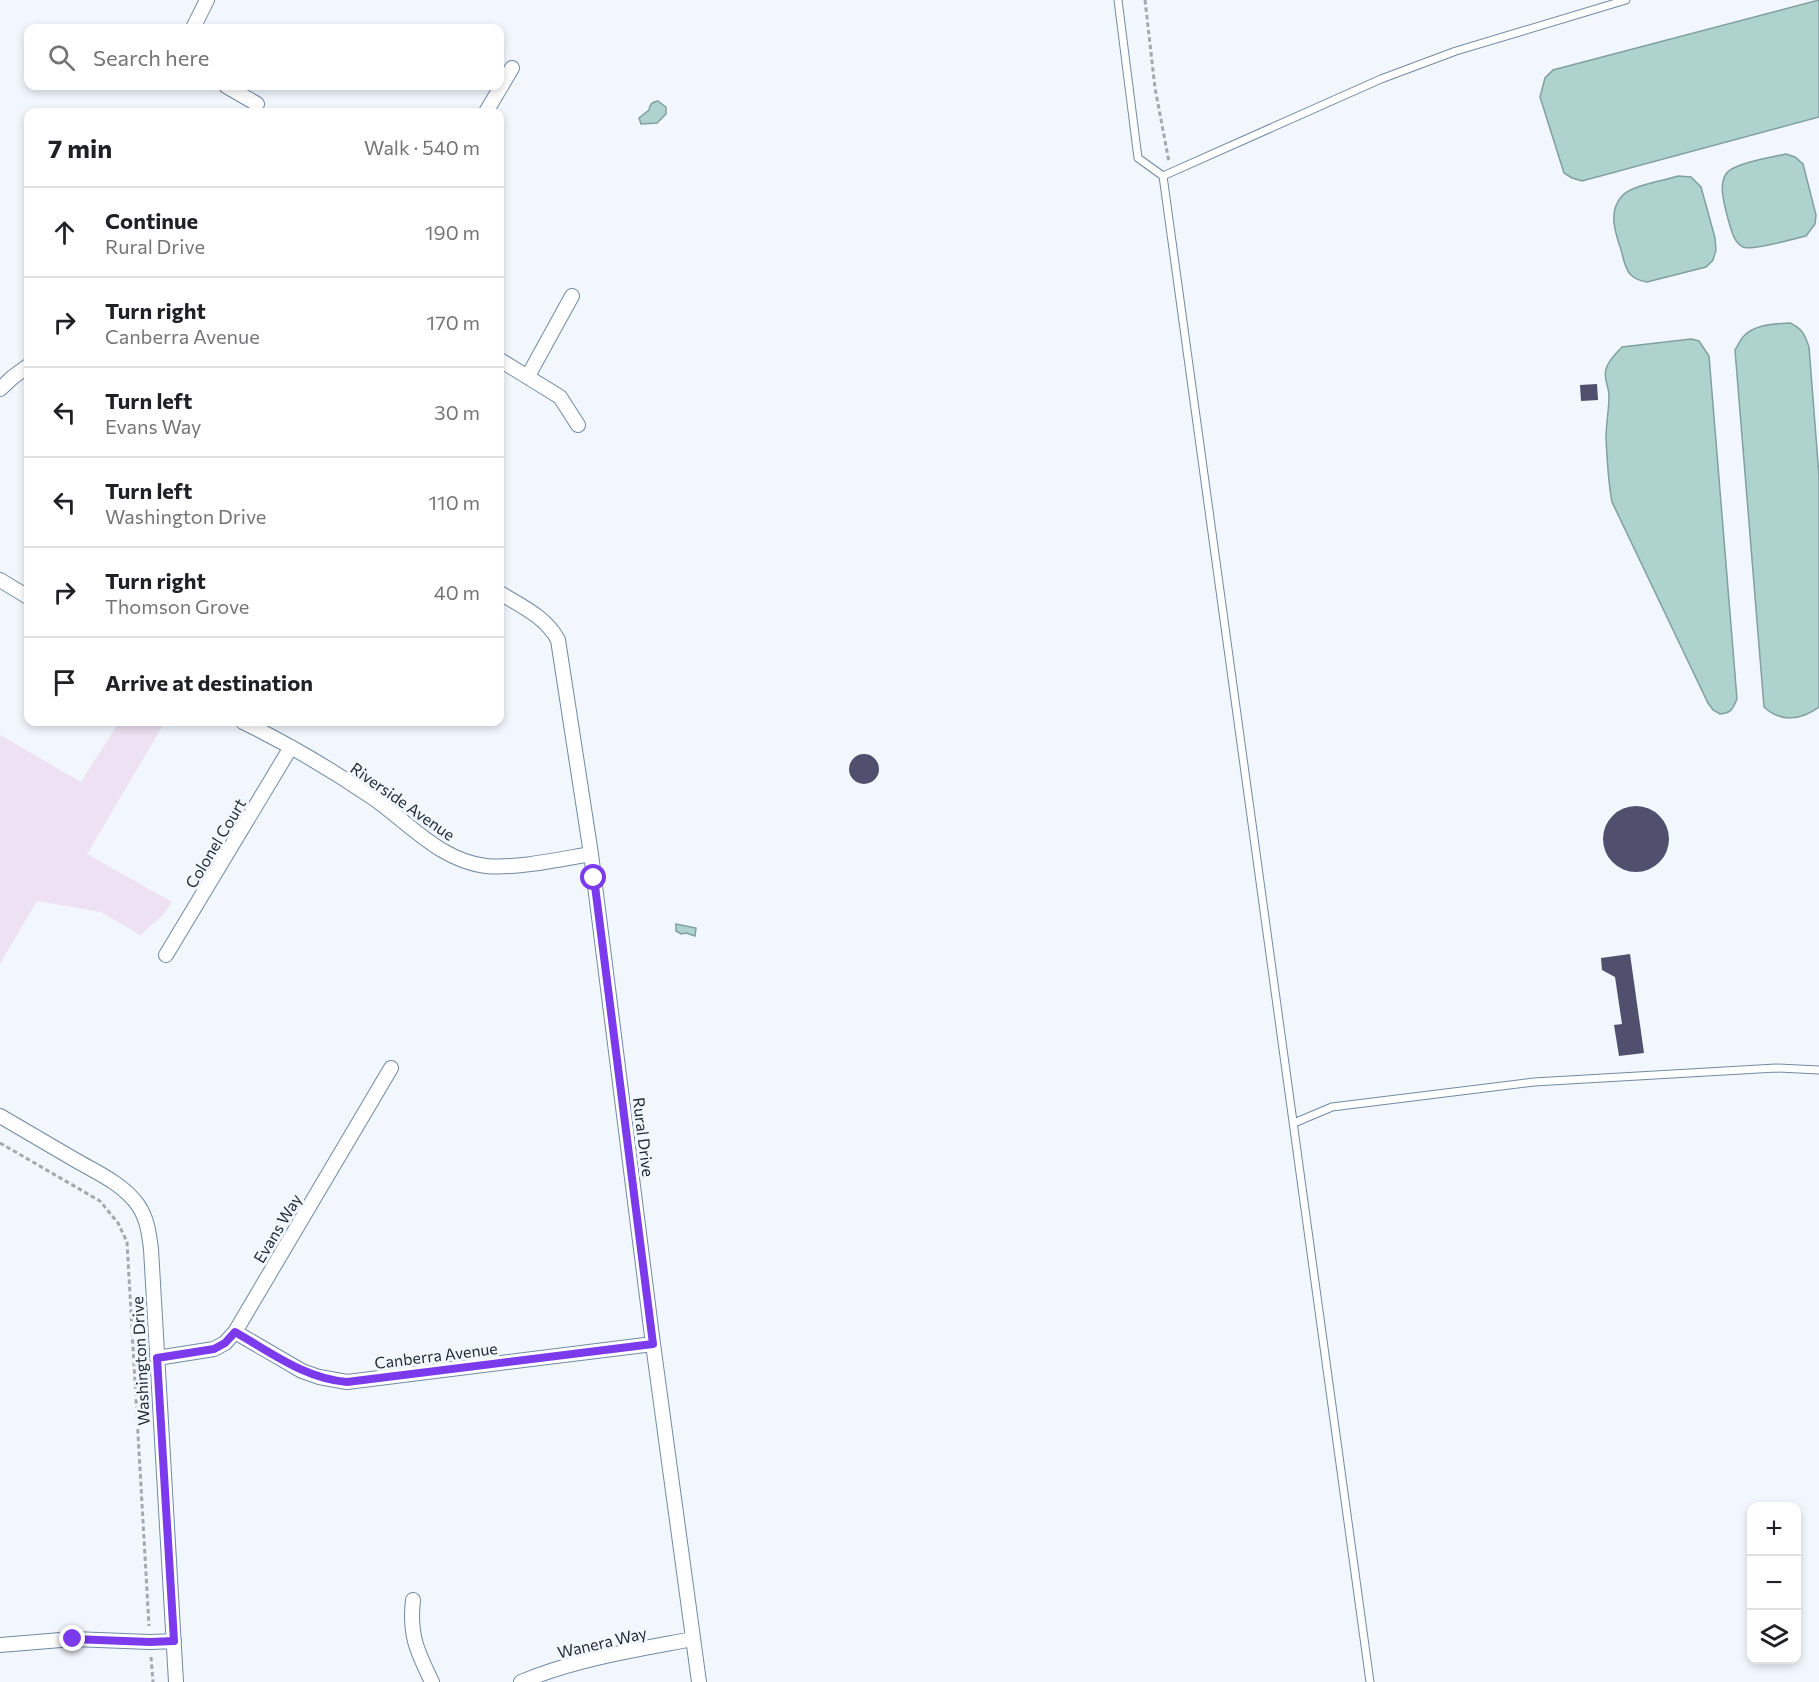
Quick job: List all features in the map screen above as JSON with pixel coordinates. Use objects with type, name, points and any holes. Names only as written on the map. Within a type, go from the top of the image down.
[{"type":"street","points":[[194,24],[207,0]]},
{"type":"street","points":[[504,82],[512,68]]},
{"type":"street","points":[[233,90],[256,104]]},
{"type":"street","points":[[488,108],[499,90]]},
{"type":"street","points":[[528,376],[572,296]]},
{"type":"street","points":[[504,362],[560,397],[578,424]]},
{"type":"street","points":[[0,389],[24,369]]},
{"type":"street","points":[[0,580],[24,595]]},
{"type":"street","name":"Rural Drive","points":[[504,596],[543,620],[553,630],[558,640],[591,854],[653,1344],[699,1682]]},
{"type":"street","name":"Riverside Avenue","points":[[251,726],[291,747],[374,799],[455,858],[487,866],[507,866],[591,854]]},
{"type":"street","name":"Colonel Court","points":[[166,955],[291,747]]},
{"type":"street","name":"Evans Way","points":[[157,1358],[214,1349],[225,1343],[235,1332],[391,1068]]},
{"type":"street","name":"Washington Drive","points":[[0,1116],[127,1192],[145,1218],[149,1231],[176,1682]]},
{"type":"street","name":"Canberra Avenue","points":[[235,1332],[302,1371],[347,1382],[653,1344]]},
{"type":"street","points":[[413,1600],[411,1616],[414,1642],[432,1682]]},
{"type":"street","points":[[0,1646],[73,1639],[174,1641]]},
{"type":"street","name":"Wanera Way","points":[[520,1682],[603,1656],[693,1639]]},
{"type":"lane","points":[[1118,0],[1138,158],[1163,176],[1370,1682]]},
{"type":"lane","points":[[1163,176],[1381,79],[1456,51],[1626,0]]},
{"type":"lane","points":[[1294,1123],[1332,1107],[1534,1082],[1776,1068],[1819,1070]]},
{"type":"path","points":[[1145,0],[1155,88],[1171,172]]},
{"type":"path","points":[[0,1143],[100,1202],[118,1223],[127,1242],[153,1682]]},
{"type":"shaded area","points":[[1819,0],[1819,117],[1582,181],[1564,173],[1540,97],[1545,78],[1553,70]]},
{"type":"shaded area","points":[[658,101],[666,107],[666,114],[657,123],[641,124],[639,118],[649,110],[654,102]]},
{"type":"shaded area","points":[[1786,154],[1795,157],[1803,164],[1816,215],[1815,224],[1806,236],[1763,246],[1743,247],[1735,238],[1728,219],[1723,196],[1726,174],[1736,167],[1754,161]]},
{"type":"shaded area","points":[[1678,176],[1691,177],[1701,187],[1715,238],[1716,250],[1713,260],[1706,267],[1647,282],[1638,280],[1627,270],[1615,231],[1614,216],[1617,202],[1633,189]]},
{"type":"shaded area","points":[[1790,323],[1802,332],[1809,347],[1819,476],[1819,707],[1805,715],[1791,718],[1777,716],[1764,707],[1735,350],[1743,337],[1753,329],[1765,325]]},
{"type":"shaded area","points":[[1691,339],[1699,341],[1709,356],[1737,699],[1731,710],[1720,714],[1708,703],[1612,502],[1608,470],[1606,438],[1609,396],[1605,376],[1608,363],[1622,347]]},
{"type":"shaded area","points":[[116,726],[163,726],[87,854],[172,902],[163,915],[140,935],[101,912],[37,901],[0,964],[0,735],[81,782]]},
{"type":"shaded area","points":[[676,924],[696,928],[695,936],[676,931]]},
{"type":"building","points":[[1597,384],[1598,400],[1581,401],[1580,385]]},
{"type":"building","points":[[864,754],[870,755],[878,763],[878,775],[870,783],[864,784],[858,783],[850,775],[849,769],[850,763],[858,755]]},
{"type":"building","points":[[1636,806],[1648,809],[1659,816],[1666,827],[1669,839],[1666,851],[1659,862],[1648,869],[1636,872],[1624,869],[1613,862],[1606,851],[1603,839],[1606,827],[1613,816],[1624,809]]},
{"type":"building","points":[[1630,954],[1644,1053],[1619,1056],[1614,1025],[1622,1024],[1615,977],[1602,970],[1601,958]]},
{"type":"route","points":[[73,1639],[174,1641],[157,1358],[214,1349],[225,1343],[235,1332],[302,1371],[333,1381],[347,1382],[653,1344],[594,878]]}]
